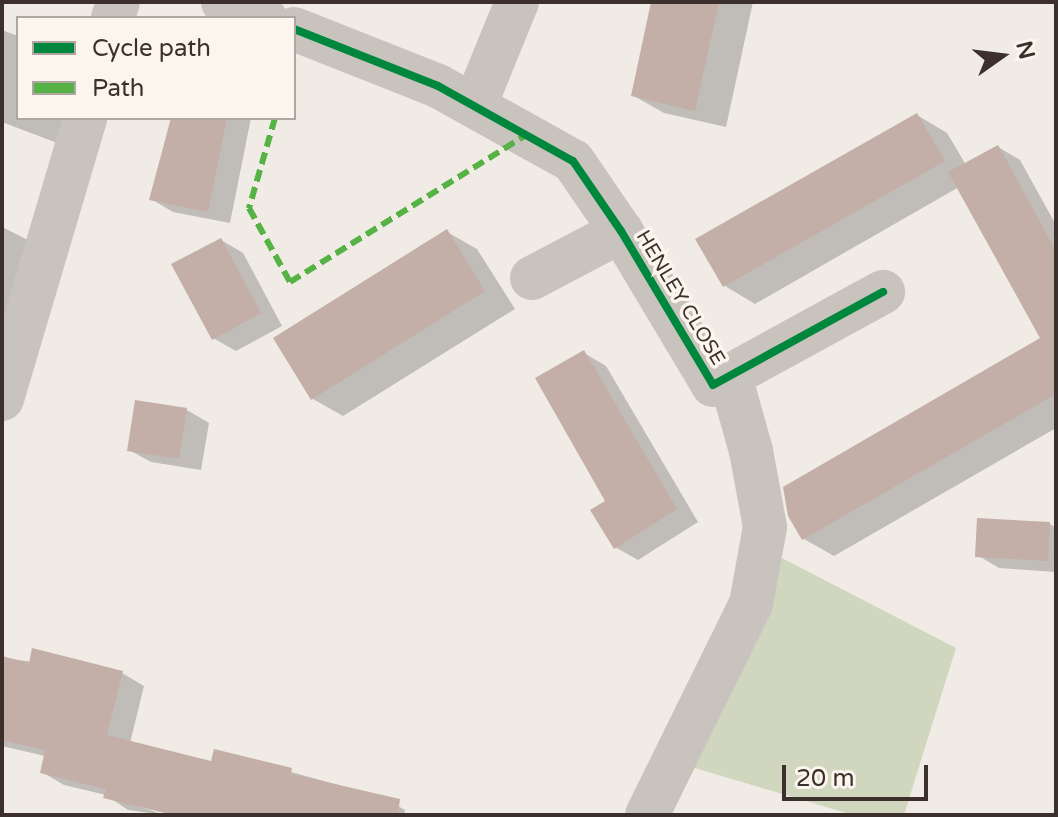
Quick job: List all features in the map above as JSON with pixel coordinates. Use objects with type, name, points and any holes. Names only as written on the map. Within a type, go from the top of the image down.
[{"type":"street","points":[[223,2],[260,16]]},
{"type":"street","points":[[475,105],[517,2]]},
{"type":"street","name":"HENLEY CLOSE","points":[[296,30],[475,105],[573,161],[621,231],[713,385],[883,292]]},
{"type":"street","points":[[2,399],[16,308],[84,120]]},
{"type":"street","points":[[532,278],[621,231]]},
{"type":"street","points":[[647,815],[751,604],[765,527],[730,376]]},
{"type":"green space","points":[[778,556],[956,648],[904,815],[853,815],[681,764]]},
{"type":"building","points":[[651,2],[719,2],[695,111],[631,96]]},
{"type":"building","points":[[917,113],[945,161],[723,287],[695,239]]},
{"type":"building","points":[[170,120],[227,120],[208,212],[149,200]]},
{"type":"building","points":[[998,145],[1056,251],[1056,394],[802,540],[788,516],[783,487],[1040,338],[948,172]]},
{"type":"building","points":[[447,229],[485,291],[311,400],[273,338]]},
{"type":"building","points":[[221,238],[261,313],[212,340],[171,264]]},
{"type":"building","points":[[584,350],[677,509],[614,549],[590,510],[605,501],[535,378]]},
{"type":"building","points":[[135,400],[187,408],[179,459],[127,451]]},
{"type":"building","points":[[977,518],[1050,522],[1048,561],[975,557]]},
{"type":"building","points":[[32,648],[123,671],[107,735],[211,761],[214,749],[292,768],[291,774],[400,799],[398,815],[173,815],[103,798],[106,789],[40,773],[45,750],[2,740],[2,656],[29,663]]},
{"type":"marked path","points":[[274,120],[249,208],[290,282],[528,134]]},
{"type":"cycle path","points":[[296,30],[438,86],[573,161],[621,231],[713,385],[883,292]]}]
